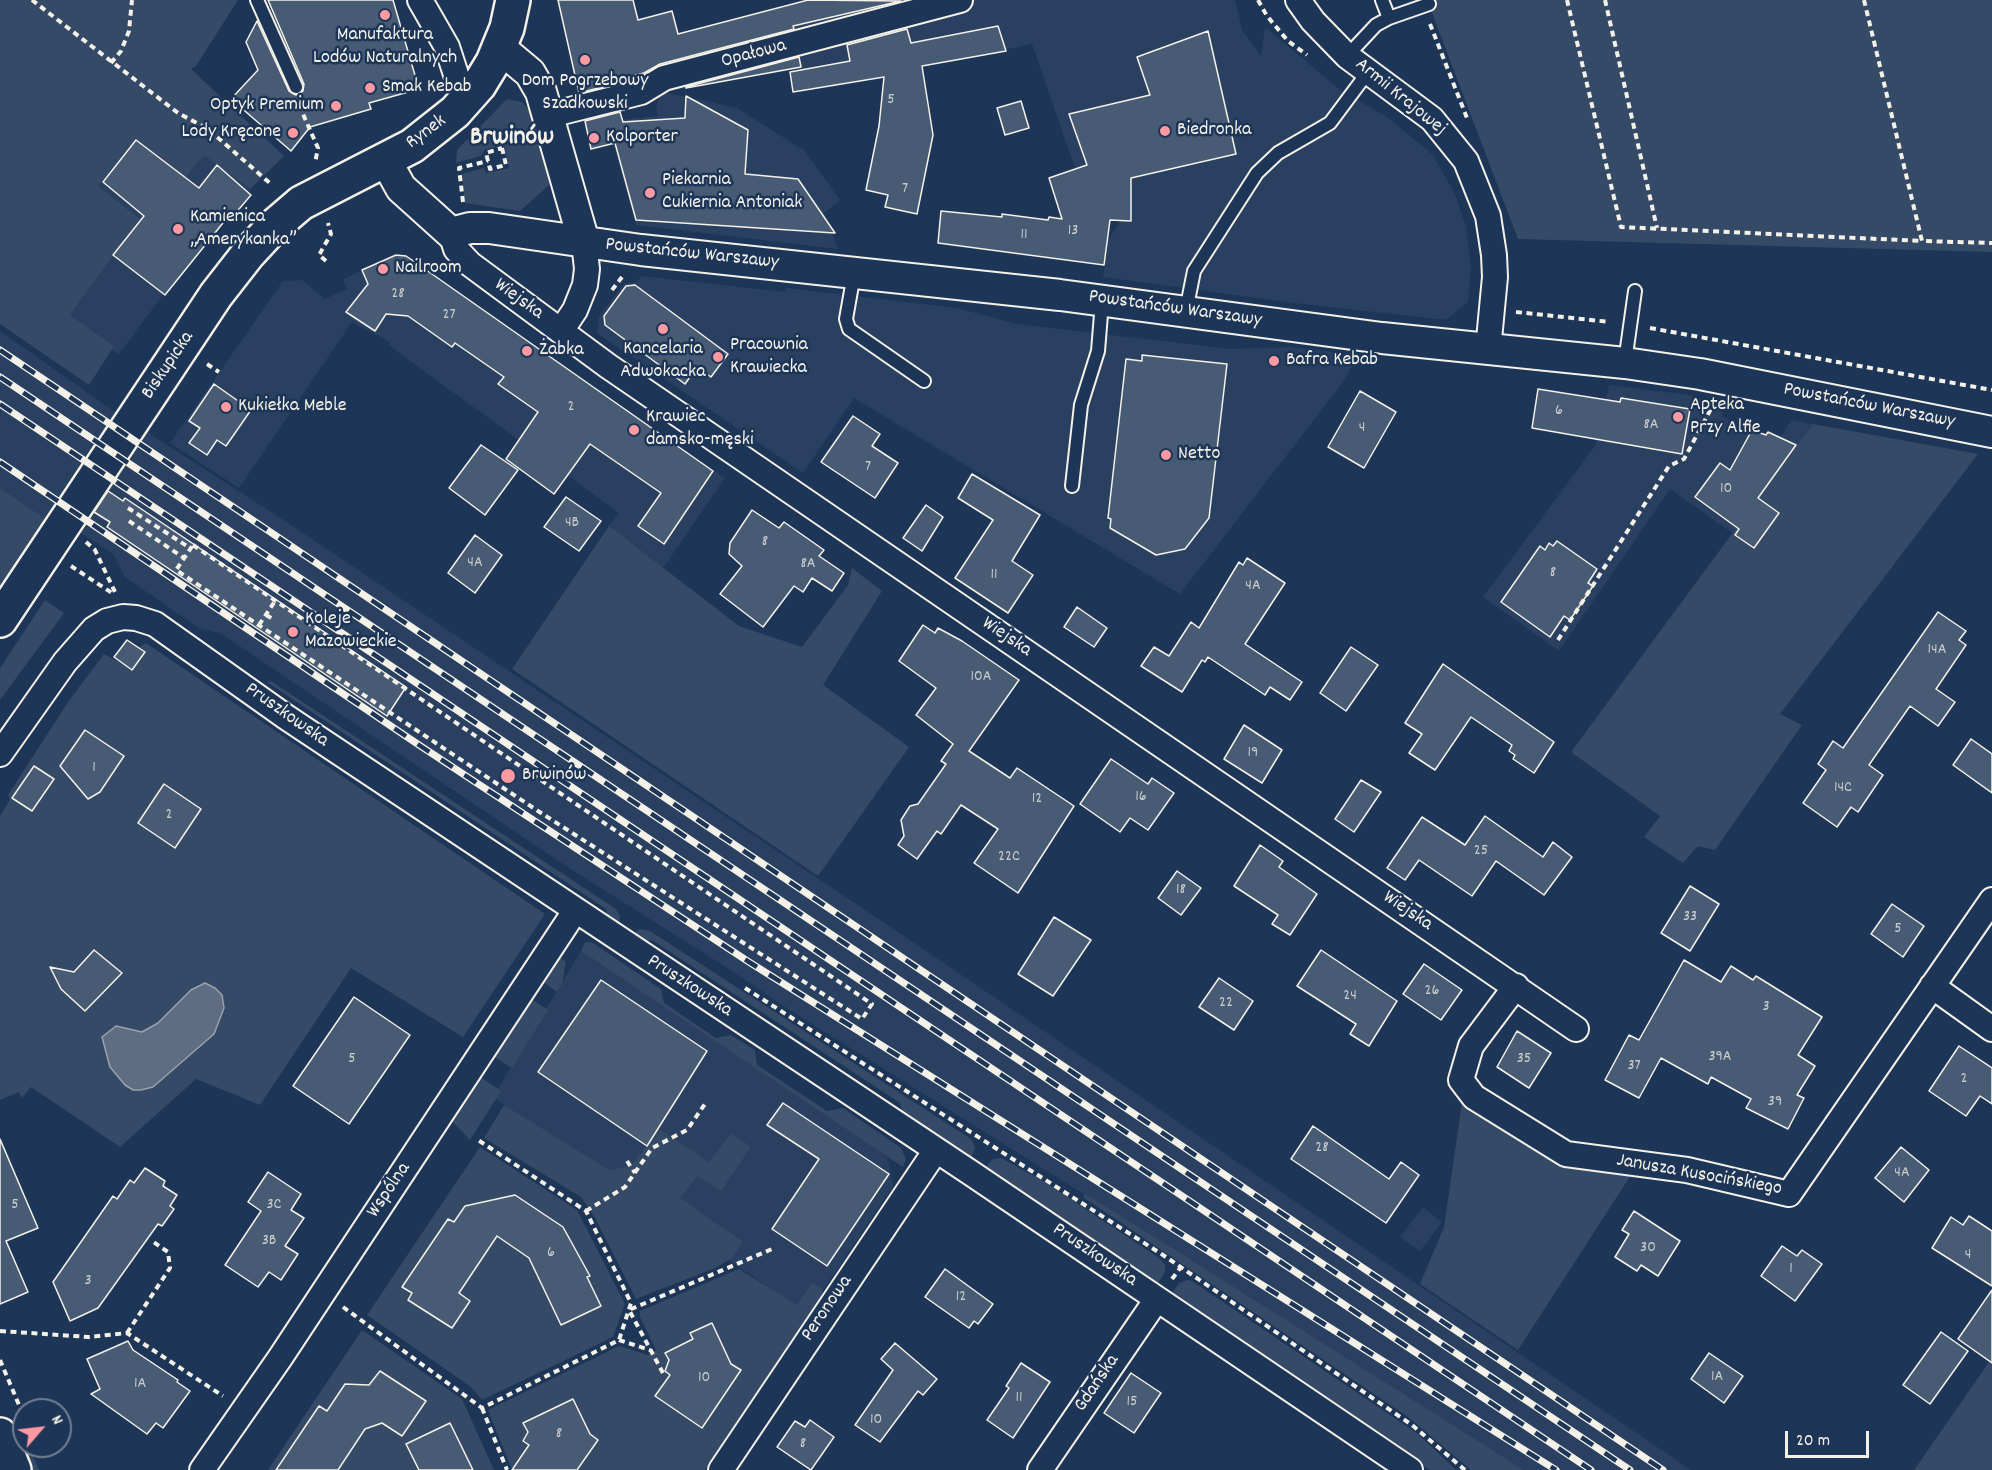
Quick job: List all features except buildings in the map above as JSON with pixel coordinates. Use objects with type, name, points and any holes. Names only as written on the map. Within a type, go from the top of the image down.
[{"type":"main road","name":"Rynek","points":[[386,161],[426,136],[465,102],[486,75],[499,47],[513,0]]},
{"type":"main road","name":"Biskupicka","points":[[0,620],[216,295],[248,254],[273,227],[301,203],[386,161]]},
{"type":"main road","points":[[0,1436],[14,1470]]},
{"type":"street","name":"Rynek","points":[[420,0],[447,47],[465,102]]},
{"type":"street","name":"Opałowa","points":[[550,115],[641,92],[664,78],[960,0]]},
{"type":"street","name":"Armii Krajowej","points":[[1298,0],[1313,21],[1347,56],[1443,130],[1466,161],[1488,216],[1494,255],[1495,277],[1488,350]]},
{"type":"street","points":[[499,47],[533,78],[550,115],[584,242],[587,269],[585,285],[575,310],[561,331]]},
{"type":"street","points":[[386,161],[401,188],[458,220]]},
{"type":"street","name":"Powstańców Warszawy","points":[[458,220],[470,228],[489,228],[584,242],[1102,300],[1382,338],[1625,363],[1718,377],[1992,432]]},
{"type":"street","name":"Wiejska","points":[[458,220],[456,249],[470,264],[561,331],[1576,1029]]},
{"type":"street","name":"Pruszkowska","points":[[0,754],[87,635],[113,619],[144,619],[163,629],[286,717],[936,1150],[1410,1470]]},
{"type":"street","name":"Janusza Kusocińskiego","points":[[1516,986],[1471,1046],[1461,1080],[1474,1097],[1566,1154],[1687,1170],[1789,1194],[1992,900]]},
{"type":"street","name":"Wspólna","points":[[202,1470],[323,1293],[575,911]]},
{"type":"street","points":[[1932,986],[1992,1029]]},
{"type":"street","name":"Peronowa","points":[[721,1470],[936,1150]]},
{"type":"street","name":"Gdańska","points":[[1040,1470],[1157,1299]]},
{"type":"lane","points":[[257,0],[296,87]]},
{"type":"lane","points":[[1382,0],[1389,18]]},
{"type":"lane","points":[[1347,56],[1376,25],[1429,4]]},
{"type":"lane","points":[[1186,311],[1194,271],[1257,173],[1278,153],[1330,123],[1368,72]]},
{"type":"lane","points":[[854,273],[846,319],[849,329],[924,381]]},
{"type":"lane","points":[[1625,363],[1635,291]]},
{"type":"lane","points":[[1072,486],[1081,405],[1098,351],[1102,300]]},
{"type":"path","points":[[32,0],[178,113],[208,129],[272,185]]},
{"type":"path","points":[[111,63],[121,51],[129,32],[132,0]]},
{"type":"path","points":[[1258,0],[1267,16],[1288,41],[1315,62]]},
{"type":"path","points":[[1568,0],[1621,226],[1992,243]]},
{"type":"path","points":[[1605,0],[1658,228]]},
{"type":"path","points":[[1864,0],[1922,241]]},
{"type":"path","points":[[296,87],[299,104],[318,148],[315,164]]},
{"type":"path","points":[[502,148],[506,165],[490,169],[488,161],[486,153],[502,148]]},
{"type":"path","points":[[458,220],[459,168],[488,161]]},
{"type":"path","points":[[327,261],[319,255],[331,234],[330,230]]},
{"type":"path","points":[[612,291],[625,273]]},
{"type":"path","points":[[1516,312],[1630,325],[1992,390]]},
{"type":"path","points":[[205,362],[219,372]]},
{"type":"path","points":[[1558,640],[1669,466],[1684,459],[1713,404]]},
{"type":"path","points":[[128,508],[190,548]]},
{"type":"path","points":[[129,521],[184,558]]},
{"type":"path","points":[[83,573],[114,593],[94,550],[85,541]]},
{"type":"path","points":[[193,545],[872,1004],[862,1019],[558,825],[176,570],[190,548],[193,545]]},
{"type":"path","points":[[259,626],[275,601]]},
{"type":"path","points":[[266,615],[275,620]]},
{"type":"path","points":[[743,987],[1163,1255],[1412,1425],[1465,1470]]},
{"type":"path","points":[[586,1211],[625,1187],[652,1148],[687,1130],[707,1101]]},
{"type":"path","points":[[478,1140],[586,1211],[631,1303],[619,1340]]},
{"type":"path","points":[[627,1161],[635,1173]]},
{"type":"path","points":[[127,1333],[170,1268],[168,1252],[152,1241]]},
{"type":"path","points":[[629,1310],[772,1249]]},
{"type":"path","points":[[323,1293],[482,1408],[507,1470]]},
{"type":"path","points":[[629,1310],[663,1373]]},
{"type":"path","points":[[0,1331],[89,1337],[127,1333],[242,1409]]},
{"type":"path","points":[[482,1408],[619,1340],[651,1350]]},
{"type":"path","points":[[0,1360],[16,1398]]},
{"type":"shaded area","points":[[0,0],[238,0],[196,66],[191,69],[284,156],[250,189],[205,156],[197,162],[181,184],[131,144],[98,186],[140,219],[70,315],[114,346],[89,385],[0,324]]},
{"type":"shaded area","points":[[557,0],[633,0],[643,43],[808,0],[1235,0],[1242,30],[1261,56],[1265,27],[1339,89],[1390,119],[1433,155],[1455,194],[1466,226],[1471,268],[1468,302],[1446,320],[1294,303],[1103,277],[1108,240],[1119,224],[1119,208],[1078,177],[1032,44],[911,69],[886,49],[846,61],[663,92],[737,108],[805,151],[840,200],[824,213],[838,249],[636,225],[607,121],[658,116],[656,108],[660,93],[649,72],[579,92]]},
{"type":"shaded area","points":[[1427,0],[1992,0],[1992,252],[1518,239]]},
{"type":"shaded area","points":[[507,99],[522,102],[531,112],[550,184],[520,211],[465,203],[462,174],[484,168],[486,173],[509,168],[504,145],[484,150],[481,156],[456,163],[457,150]]},
{"type":"shaded area","points":[[131,144],[181,183],[197,162],[205,156],[250,189],[227,220],[224,218],[119,354],[111,350],[113,346],[70,315],[140,219],[98,186]]},
{"type":"shaded area","points":[[396,255],[406,256],[725,478],[663,568],[609,526],[619,513],[388,345],[390,342],[352,322],[239,488],[170,443],[283,281],[302,280],[325,299],[347,289],[343,279]]},
{"type":"shaded area","points":[[641,276],[785,292],[786,288],[957,308],[1017,324],[1231,349],[1292,347],[1355,355],[1355,361],[1343,382],[1180,594],[854,398],[803,473],[597,333],[599,316],[625,283],[637,282]]},
{"type":"shaded area","points":[[0,331],[118,414],[47,520],[0,488]]},
{"type":"shaded area","points":[[1609,385],[1690,395],[1726,406],[1722,416],[1749,430],[1780,439],[1791,420],[1813,424],[1734,534],[1670,489],[1559,651],[1483,597],[1595,446]]},
{"type":"shaded area","points":[[1813,424],[1978,454],[1780,714],[1802,725],[1715,850],[1698,846],[1683,863],[1644,837],[1660,816],[1571,752]]},
{"type":"shaded area","points":[[144,430],[288,523],[904,936],[1691,1470],[1524,1470],[785,1007],[566,866],[220,633],[200,629],[125,577],[114,555],[77,530]]},
{"type":"shaded area","points":[[0,488],[47,520],[0,590]]},
{"type":"shaded area","points":[[609,526],[739,626],[802,647],[848,585],[852,568],[882,591],[823,685],[909,747],[818,876],[512,669]]},
{"type":"shaded area","points":[[45,600],[64,613],[0,700],[0,668]]},
{"type":"shaded area","points":[[146,643],[545,914],[463,1037],[351,968],[260,1105],[196,1079],[120,1147],[31,1087],[22,1098],[19,1092],[0,1100],[0,816],[10,800],[8,795],[68,702],[104,654],[132,669],[138,648]]},
{"type":"shaded area","points":[[271,681],[616,909],[620,916],[619,924],[609,924],[606,909],[267,682]]},
{"type":"shaded area","points":[[640,929],[650,931],[971,1139],[975,1147],[971,1159],[903,1118],[900,1103],[652,940],[638,943],[630,938]]},
{"type":"shaded area","points":[[585,942],[593,943],[661,989],[664,1003],[716,1038],[731,1035],[755,1050],[757,1065],[827,1111],[843,1108],[901,1148],[906,1159],[903,1167],[581,951]]},
{"type":"shaded area","points":[[581,951],[887,1155],[893,1187],[807,1314],[493,1097]]},
{"type":"shaded area","points":[[558,956],[566,962],[562,984],[557,992],[542,981]]},
{"type":"shaded area","points":[[205,983],[222,995],[224,1008],[214,1034],[153,1087],[133,1090],[125,1085],[110,1067],[102,1037],[116,1026],[142,1032],[158,1023],[191,990]]},
{"type":"shaded area","points":[[530,998],[548,1010],[512,1068],[493,1056]]},
{"type":"shaded area","points":[[479,1076],[501,1091],[470,1140],[451,1120]]},
{"type":"shaded area","points":[[1462,1103],[1522,1141],[1570,1162],[1631,1175],[1518,1350],[1420,1284],[1444,1227]]},
{"type":"shaded area","points":[[504,1105],[609,1170],[631,1166],[659,1129],[709,1162],[731,1133],[751,1147],[721,1191],[697,1176],[680,1198],[743,1242],[731,1259],[715,1268],[636,1299],[595,1218],[581,1197],[484,1138]]},
{"type":"shaded area","points":[[480,1147],[577,1210],[625,1304],[613,1337],[482,1400],[471,1387],[367,1315]]},
{"type":"shaded area","points":[[1001,1158],[1045,1182],[1159,1258],[1165,1265],[1165,1272],[1157,1285],[985,1168],[993,1159]]},
{"type":"shaded area","points":[[1085,1194],[1524,1470],[1471,1470],[1408,1417],[1083,1197]]},
{"type":"shaded area","points":[[1423,1207],[1442,1222],[1420,1251],[1400,1237]]},
{"type":"shaded area","points":[[739,1269],[797,1305],[812,1283],[822,1288],[823,1299],[705,1470],[512,1470],[488,1410],[619,1346],[648,1355],[656,1350],[640,1317],[640,1311]]},
{"type":"shaded area","points":[[1192,1281],[1418,1434],[1456,1470],[1430,1470],[1171,1295],[1179,1283]]},
{"type":"shaded area","points":[[362,1330],[462,1399],[494,1470],[268,1470]]},
{"type":"shaded area","points":[[1992,1358],[1992,1470],[1914,1470]]},
{"type":"shaded area","points":[[26,1458],[34,1458],[39,1470],[31,1470]]},
{"type":"railway","points":[[0,350],[1663,1470]]},
{"type":"railway","points":[[0,377],[1630,1470]]},
{"type":"railway","points":[[0,404],[1591,1470]]},
{"type":"railway","points":[[0,462],[419,745],[749,962],[1556,1470]]},
{"type":"place","name":"Manufaktura Lodów Naturalnych","points":[[385,15]]},
{"type":"place","name":"Dom Pogrzebowy Szadkowski","points":[[585,60]]},
{"type":"place","name":"Smak Kebab","points":[[370,88]]},
{"type":"place","name":"Optyk Premium","points":[[336,106]]},
{"type":"place","name":"Biedronka","points":[[1165,131]]},
{"type":"place","name":"Lody Kręcone","points":[[293,133]]},
{"type":"place","name":"Kolporter","points":[[594,138]]},
{"type":"place","name":"Piekarnia Cukiernia Antoniak","points":[[650,193]]},
{"type":"place","name":"Kamienica „Amerykanka”","points":[[178,229]]},
{"type":"place","name":"Nailroom","points":[[383,269]]},
{"type":"place","name":"Kancelaria Adwokacka","points":[[663,329]]},
{"type":"place","name":"Żabka","points":[[527,351]]},
{"type":"place","name":"Pracownia Krawiecka","points":[[718,357]]},
{"type":"place","name":"Bafra Kebab","points":[[1274,361]]},
{"type":"place","name":"Kukiełka Meble","points":[[226,407]]},
{"type":"place","name":"Apteka Przy Alfie","points":[[1678,417]]},
{"type":"place","name":"Krawiec damsko-męski","points":[[634,430]]},
{"type":"place","name":"Netto","points":[[1166,455]]},
{"type":"place","name":"Koleje Mazowieckie","points":[[293,632]]},
{"type":"place","name":"Brwinów","points":[[508,776]]},
{"type":"district","name":"Brwinów","points":[[512,139]]}]
